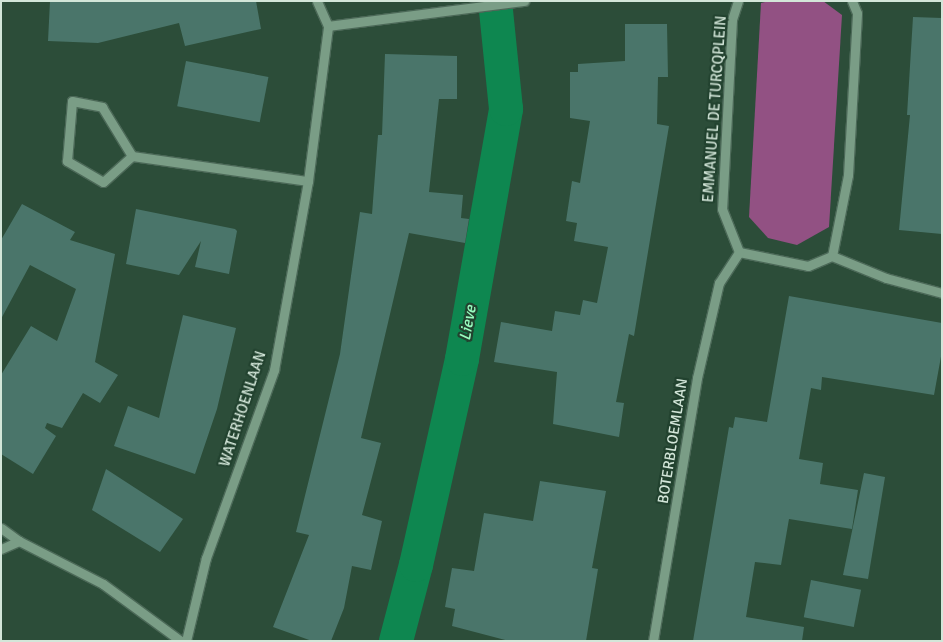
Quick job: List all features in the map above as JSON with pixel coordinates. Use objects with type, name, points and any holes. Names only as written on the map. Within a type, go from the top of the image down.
[{"type":"street","points":[[317,1],[328,26],[524,1]]},
{"type":"street","name":"EMMANUEL DE TURCQPLEIN","points":[[738,1],[732,20],[722,209],[739,252]]},
{"type":"street","points":[[832,256],[848,166],[857,13],[852,1]]},
{"type":"street","name":"WATERHOENLAAN","points":[[186,641],[206,558],[274,370],[308,181],[328,26]]},
{"type":"street","points":[[132,156],[102,107],[72,101],[67,161],[102,182],[132,156],[308,181]]},
{"type":"street","points":[[739,252],[808,266],[832,256],[886,278],[942,293]]},
{"type":"street","name":"BOTERBLOEMLAAN","points":[[654,641],[697,378],[719,282],[739,252]]},
{"type":"street","points":[[1,528],[19,541],[103,584],[181,641]]},
{"type":"street","points":[[1,549],[19,541]]},
{"type":"shaded area","points":[[769,1],[823,1],[842,15],[829,227],[797,245],[768,238],[749,217],[761,3]]},
{"type":"building","points":[[50,1],[256,1],[261,29],[185,46],[179,23],[98,43],[48,41]]},
{"type":"building","points":[[913,17],[942,18],[942,234],[899,230],[910,115],[907,115]]},
{"type":"building","points":[[625,24],[667,24],[668,77],[658,77],[657,124],[669,126],[634,336],[629,334],[616,402],[624,403],[619,437],[553,424],[557,372],[494,362],[501,322],[552,331],[555,311],[580,315],[583,300],[597,303],[608,247],[574,241],[577,223],[566,221],[572,181],[580,183],[590,121],[570,118],[570,72],[578,72],[578,64],[625,61]]},
{"type":"building","points":[[385,54],[457,56],[457,99],[439,99],[429,192],[463,195],[461,218],[469,219],[465,243],[409,233],[361,438],[381,443],[362,515],[382,521],[371,570],[352,566],[344,608],[331,641],[312,641],[273,627],[309,535],[296,532],[340,354],[360,212],[372,214],[378,135],[382,135]]},
{"type":"building","points":[[186,61],[268,77],[260,122],[177,106]]},
{"type":"building","points":[[22,204],[75,232],[70,240],[115,254],[95,362],[118,375],[100,403],[83,393],[62,428],[47,423],[45,428],[56,436],[33,474],[1,454],[1,375],[31,326],[57,341],[76,289],[30,265],[1,319],[1,240]]},
{"type":"building","points":[[136,209],[235,229],[237,231],[229,274],[195,267],[201,241],[179,275],[126,264]]},
{"type":"building","points":[[789,296],[942,323],[942,351],[934,395],[822,377],[821,390],[811,388],[799,459],[823,463],[820,484],[858,490],[852,529],[789,519],[781,565],[755,562],[746,617],[804,627],[802,641],[693,641],[729,427],[733,428],[735,417],[767,422]]},
{"type":"building","points":[[183,315],[236,328],[217,409],[195,474],[114,446],[128,406],[159,418]]},
{"type":"building","points":[[106,469],[183,519],[160,552],[92,510]]},
{"type":"building","points":[[864,473],[885,477],[868,579],[843,575]]},
{"type":"building","points":[[540,481],[606,491],[592,568],[598,569],[586,641],[509,641],[452,626],[455,609],[445,607],[452,568],[474,571],[484,513],[533,521]]},
{"type":"building","points":[[811,580],[861,590],[854,627],[804,617]]},
{"type":"waterway","name":"Lieve","points":[[396,641],[416,565],[462,359],[506,109],[495,1]]}]
